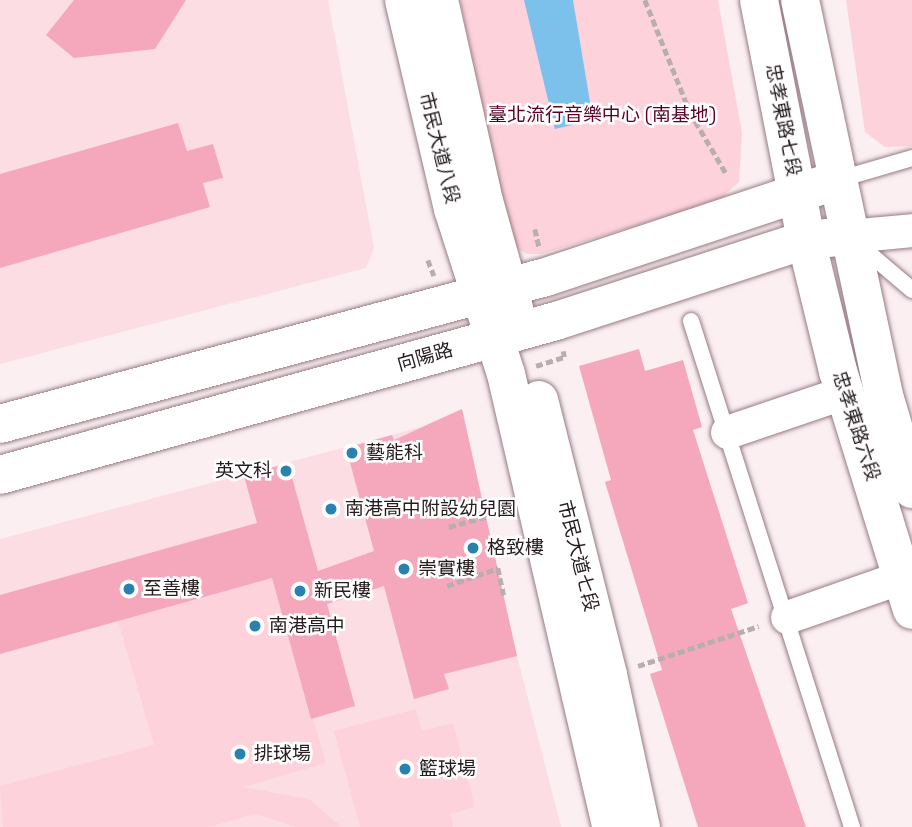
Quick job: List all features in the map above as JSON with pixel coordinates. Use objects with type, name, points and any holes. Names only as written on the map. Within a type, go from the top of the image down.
[{"type":"main road","name":"市民大道八段","points":[[404,0],[453,209],[495,290]]},
{"type":"main road","name":"市民大道八段","points":[[439,0],[484,201],[495,290]]},
{"type":"main road","name":"忠孝東路七段","points":[[759,0],[806,240]]},
{"type":"main road","points":[[0,424],[495,290],[712,223],[797,191],[837,180],[800,0]]},
{"type":"main road","name":"忠孝東路六段","points":[[837,180],[885,399],[912,489]]},
{"type":"main road","name":"向陽路","points":[[0,475],[508,334],[806,240],[849,236]]},
{"type":"main road","name":"忠孝東路六段","points":[[806,240],[845,392],[908,593]]},
{"type":"main road","name":"市民大道七段","points":[[495,290],[608,675],[641,827]]},
{"type":"main road","name":"市民大道七段","points":[[508,334],[611,827]]},
{"type":"street","points":[[849,236],[912,230]]},
{"type":"street","points":[[727,432],[845,392]]},
{"type":"street","points":[[787,617],[908,593]]},
{"type":"lane","points":[[837,180],[912,158]]},
{"type":"lane","points":[[849,236],[912,290]]},
{"type":"lane","points":[[691,321],[852,827]]},
{"type":"path","points":[[645,0],[690,112],[727,175]]},
{"type":"path","points":[[443,513],[483,501],[486,517],[447,528]]},
{"type":"path","points":[[447,586],[498,568],[504,596]]},
{"type":"path","points":[[608,675],[787,617]]},
{"type":"shaded area","points":[[0,0],[328,0],[374,248],[366,268],[0,364]]},
{"type":"shaded area","name":"南港高中","points":[[462,409],[517,656],[561,827],[0,827],[0,539],[421,427]]},
{"type":"green space","name":"臺北流行音樂中心 (南基地)","points":[[460,0],[718,0],[742,133],[739,182],[718,201],[541,254],[527,254],[512,245]]},
{"type":"green space","points":[[846,0],[912,0],[912,146],[885,147],[865,132]]},
{"type":"green space","points":[[272,578],[326,763],[243,787],[309,799],[342,827],[296,827],[255,814],[209,827],[3,827],[0,786],[154,745],[118,621]]},
{"type":"green space","name":"籃球場","points":[[416,709],[422,731],[453,723],[475,807],[450,814],[453,827],[360,827],[334,731]]},
{"type":"water","points":[[524,0],[573,0],[593,120],[555,129]]},
{"type":"building","points":[[74,0],[186,0],[155,49],[74,58],[46,35]]},
{"type":"building","points":[[178,123],[187,151],[213,144],[223,178],[203,183],[210,207],[0,268],[0,174]]},
{"type":"building","points":[[639,349],[645,371],[683,360],[702,427],[693,430],[748,603],[731,609],[806,827],[698,827],[650,674],[662,670],[605,482],[611,480],[579,366]]},
{"type":"building","points":[[462,409],[517,656],[444,674],[449,689],[414,699],[384,586],[327,604],[355,706],[311,719],[272,578],[0,654],[0,595],[257,523],[244,476],[288,463],[318,571],[374,551],[346,448],[392,435],[394,440]]},
{"type":"place","name":"藝能科","points":[[352,453]]},
{"type":"place","name":"英文科","points":[[286,471]]},
{"type":"place","name":"南港高中附設幼兒園","points":[[331,509]]},
{"type":"place","name":"格致樓","points":[[473,548]]},
{"type":"place","name":"崇實樓","points":[[404,569]]},
{"type":"place","name":"至善樓","points":[[129,589]]},
{"type":"place","name":"新民樓","points":[[300,591]]},
{"type":"place","name":"南港高中","points":[[255,626]]},
{"type":"place","name":"排球場","points":[[240,754]]},
{"type":"place","name":"籃球場","points":[[405,769]]}]
